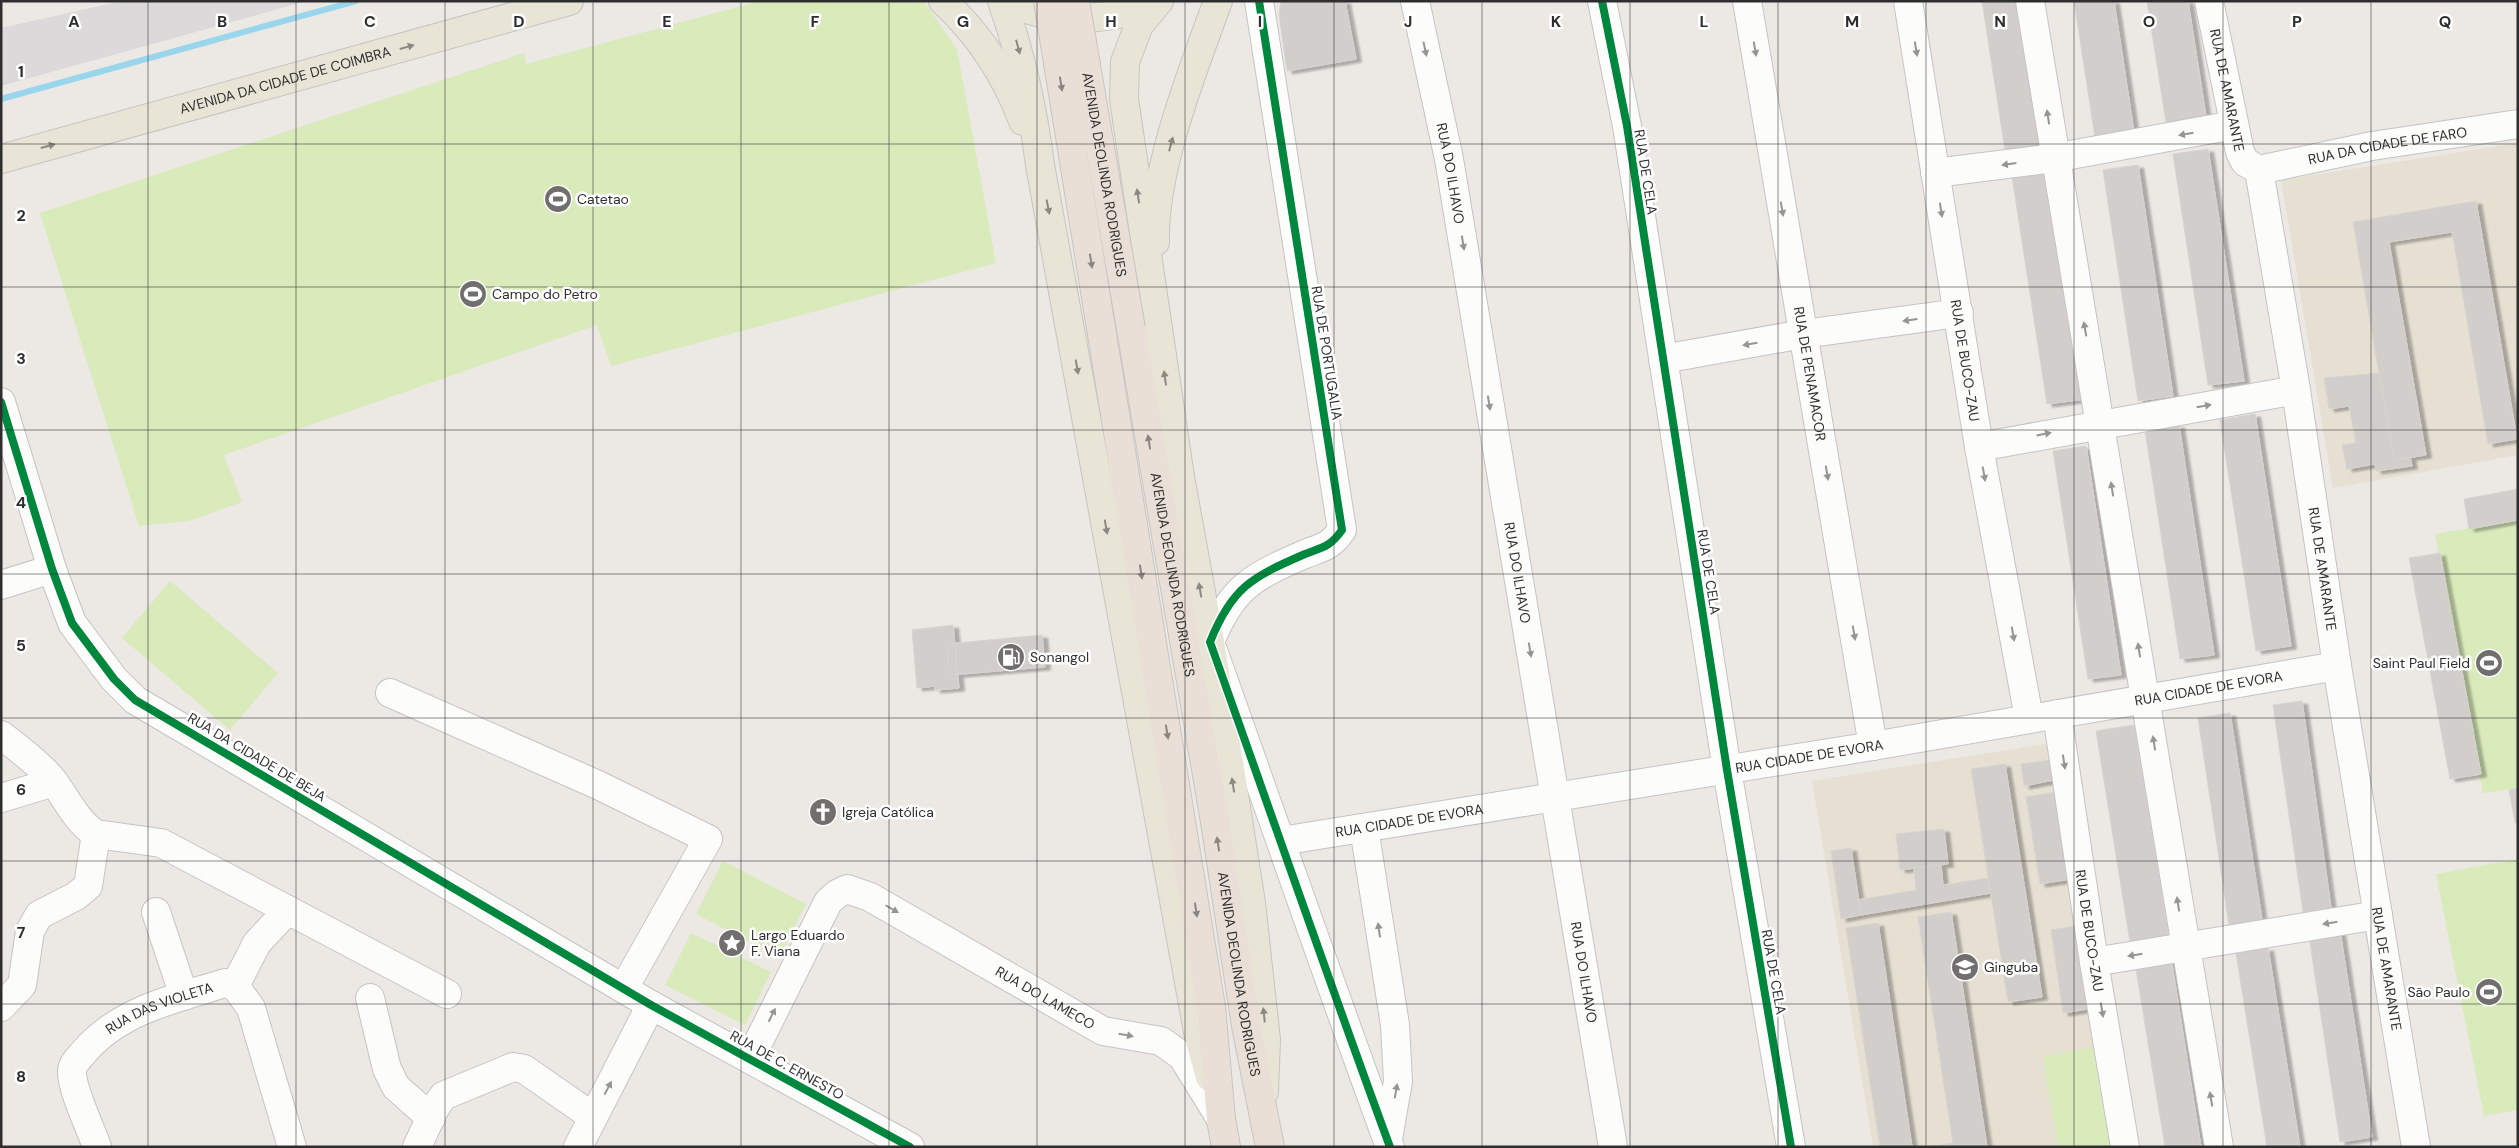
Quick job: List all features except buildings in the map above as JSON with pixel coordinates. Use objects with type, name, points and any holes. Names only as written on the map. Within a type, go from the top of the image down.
[{"type":"highway","name":"AVENIDA DEOLINDA RODRIGUES","points":[[1048,1],[1211,1007],[1221,1119],[1226,1147]]},
{"type":"highway","name":"AVENIDA DEOLINDA RODRIGUES","points":[[1076,1],[1216,828],[1246,1026],[1270,1147]]},
{"type":"main road","name":"AVENIDA DA CIDADE DE COIMBRA","points":[[1,159],[568,1]]},
{"type":"main road","points":[[943,1],[969,27],[992,59],[1018,108],[1040,165]]},
{"type":"main road","points":[[1003,1],[1018,45],[1025,76],[1197,1028],[1221,1119]]},
{"type":"main road","points":[[1003,1],[1023,9],[1062,16],[1090,18],[1116,16],[1137,11],[1158,1]]},
{"type":"main road","points":[[1158,1],[1139,25],[1124,62],[1124,99],[1180,477],[1210,642],[1252,913],[1266,1040],[1263,1116]]},
{"type":"main road","points":[[1158,331],[1155,236],[1160,189],[1185,97],[1218,1]]},
{"type":"street","name":"RUA DE PORTUGALIA","points":[[1210,642],[1220,615],[1232,598],[1251,580],[1274,567],[1333,543],[1342,530],[1259,1]]},
{"type":"street","name":"RUA DO ILHAVO","points":[[1415,1],[1449,159],[1554,798],[1614,1147]]},
{"type":"street","name":"RUA DE CELA","points":[[1602,1],[1627,126],[1727,770],[1791,1147]]},
{"type":"street","name":"RUA DE PENAMACOR","points":[[1747,1],[1873,746]]},
{"type":"street","name":"RUA DE BUCO-ZAU","points":[[1908,1],[1979,447],[2028,718]]},
{"type":"street","points":[[2030,1],[2054,158],[2147,698],[2185,947],[2219,1147]]},
{"type":"street","name":"RUA DE AMARANTE","points":[[2210,1],[2240,152],[2245,162],[2259,170],[2296,390],[2337,666],[2416,1147]]},
{"type":"street","name":"RUA DA CIDADE DE FARO","points":[[2259,170],[2372,146],[2518,124]]},
{"type":"street","points":[[1935,173],[2054,158],[2234,125]]},
{"type":"street","points":[[1663,359],[1803,334],[1959,313]]},
{"type":"street","points":[[1979,447],[2101,423],[2296,390]]},
{"type":"street","name":"RUA DA CIDADE DE BEJA","points":[[1,402],[52,569],[72,623],[114,679],[135,700],[651,1005]]},
{"type":"street","points":[[1,585],[52,569]]},
{"type":"street","points":[[1210,642],[1331,988],[1389,1143]]},
{"type":"street","name":"RUA CIDADE DE EVORA","points":[[1281,841],[1873,746],[2337,666]]},
{"type":"street","points":[[390,693],[598,785],[708,839],[624,988]]},
{"type":"street","name":"RUA DE BUCO-ZAU","points":[[2057,714],[2094,962],[2125,1147]]},
{"type":"street","points":[[1,735],[54,782],[62,797],[89,829],[96,834],[161,843],[447,994]]},
{"type":"street","points":[[1,798],[54,782]]},
{"type":"street","points":[[1364,828],[1395,1025],[1398,1082],[1389,1143]]},
{"type":"street","points":[[1,1007],[22,985],[30,931],[39,915],[76,896],[88,886],[93,865],[96,834]]},
{"type":"street","name":"RUA DO LAMECO","points":[[750,1058],[828,902],[837,894],[848,889],[870,897],[1103,1031],[1161,1041],[1182,1056],[1221,1119]]},
{"type":"street","points":[[235,986],[257,943],[288,910]]},
{"type":"street","points":[[156,912],[184,996]]},
{"type":"street","points":[[2094,962],[2378,915]]},
{"type":"street","name":"RUA DAS VIOLETA","points":[[97,1147],[74,1082],[72,1070],[75,1062],[95,1039],[116,1023],[145,1009],[225,983],[235,986],[251,1008],[292,1147]]},
{"type":"street","points":[[370,998],[387,1069],[396,1086],[431,1118]]},
{"type":"street","points":[[578,1147],[651,1005]]},
{"type":"street","name":"RUA DE C. ERNESTO","points":[[651,1005],[910,1147]]},
{"type":"street","points":[[418,1147],[443,1096],[513,1067],[524,1069],[593,1117]]},
{"type":"shaded area","points":[[122,1],[307,1],[1,86],[1,28]]},
{"type":"shaded area","points":[[2518,143],[2518,455],[2333,488],[2281,180]]},
{"type":"shaded area","name":"Ginguba","points":[[2051,743],[2117,1147],[1873,1147],[1812,781]]},
{"type":"green space","name":"Campo do Petro","points":[[760,1],[925,3],[957,49],[996,263],[611,366],[597,325],[224,455],[242,502],[189,521],[139,526],[40,213],[524,53],[526,64]]},
{"type":"green space","name":"Saint Paul Field","points":[[2518,520],[2518,788],[2483,793],[2435,534]]},
{"type":"green space","points":[[170,581],[278,673],[230,730],[122,638]]},
{"type":"green space","name":"São Paulo","points":[[2518,859],[2518,1110],[2484,1116],[2436,874]]},
{"type":"green space","points":[[723,861],[806,904],[779,957],[696,914]]},
{"type":"green space","points":[[691,933],[771,972],[745,1025],[665,985]]},
{"type":"green space","points":[[2096,1047],[2113,1147],[2058,1147],[2043,1056]]},
{"type":"waterway","points":[[1,99],[356,1]]},
{"type":"cycle path","points":[[1259,1],[1342,530],[1326,546],[1271,570],[1257,577],[1246,586],[1227,608],[1210,642],[1390,1147]]},
{"type":"cycle path","points":[[1602,1],[1627,126],[1727,770],[1791,1147]]},
{"type":"cycle path","points":[[1,402],[52,569],[72,623],[114,679],[135,700],[651,1005],[910,1147]]},
{"type":"place","name":"Catetao","points":[[558,199]]},
{"type":"place","name":"Campo do Petro","points":[[473,294]]},
{"type":"place","name":"Sonangol","points":[[1011,657]]},
{"type":"place","name":"Saint Paul Field","points":[[2489,663]]},
{"type":"place","name":"Igreja Católica","points":[[823,812]]},
{"type":"place","name":"Largo Eduardo F. Viana","points":[[732,943]]},
{"type":"place","name":"Ginguba","points":[[1965,967]]},
{"type":"place","name":"São Paulo","points":[[2489,992]]}]
